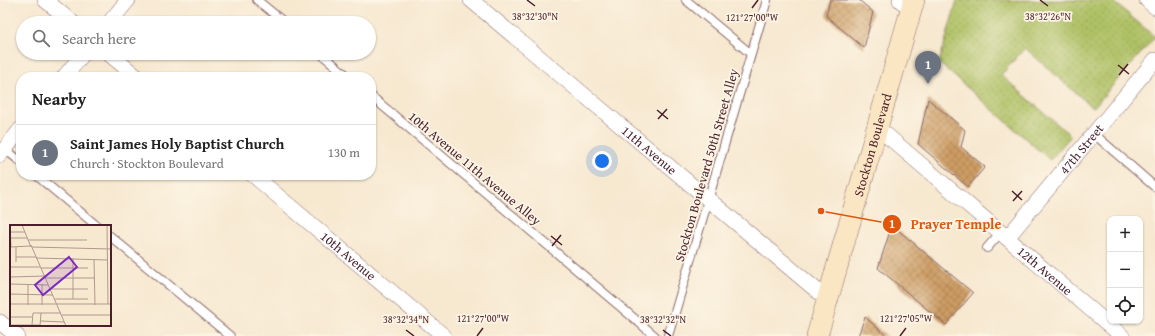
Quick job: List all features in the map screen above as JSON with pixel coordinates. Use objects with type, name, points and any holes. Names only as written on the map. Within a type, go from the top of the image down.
[{"type":"main road","name":"Stockton Boulevard","points":[[817,336],[877,127],[908,3]]},
{"type":"street","points":[[45,0],[64,16]]},
{"type":"street","points":[[115,16],[128,0]]},
{"type":"street","name":"11th Avenue","points":[[471,0],[828,299]]},
{"type":"street","points":[[1147,0],[1155,6]]},
{"type":"street","points":[[68,72],[78,60]]},
{"type":"street","points":[[116,60],[131,72]]},
{"type":"street","name":"47th Street","points":[[1004,235],[1094,134],[1155,60]]},
{"type":"street","name":"12th Avenue","points":[[877,127],[1122,336]]},
{"type":"street","points":[[2,152],[16,135]]},
{"type":"street","name":"10th Avenue","points":[[259,180],[444,336]]},
{"type":"street","points":[[0,322],[17,336]]},
{"type":"lane","points":[[257,0],[276,16]]},
{"type":"lane","points":[[686,0],[751,54]]},
{"type":"lane","name":"Stockton Boulevard 50th Street Alley","points":[[668,336],[767,0]]},
{"type":"lane","points":[[328,60],[343,72]]},
{"type":"lane","name":"10th Avenue 11th Avenue Alley","points":[[376,100],[656,336]]},
{"type":"lane","points":[[1094,134],[1155,187]]},
{"type":"lane","points":[[2,152],[16,159]]},
{"type":"lane","points":[[42,180],[97,225]]},
{"type":"lane","points":[[987,248],[1004,235]]},
{"type":"lane","points":[[111,237],[230,336]]},
{"type":"green space","points":[[957,0],[1112,0],[1155,37],[1093,108],[1025,48],[1001,75],[1071,136],[1050,160],[939,63]]},
{"type":"building","points":[[830,0],[859,0],[873,12],[864,48],[826,16]]},
{"type":"building","points":[[928,99],[965,130],[961,147],[985,167],[968,187],[918,144]]},
{"type":"building","points":[[892,225],[973,293],[946,325],[878,268]]},
{"type":"building","points":[[865,317],[887,336],[858,336]]},
{"type":"place","name":"Saint James Holy Baptist Church","points":[[928,84]]},
{"type":"place","name":"Prayer Temple","points":[[821,211]]}]
